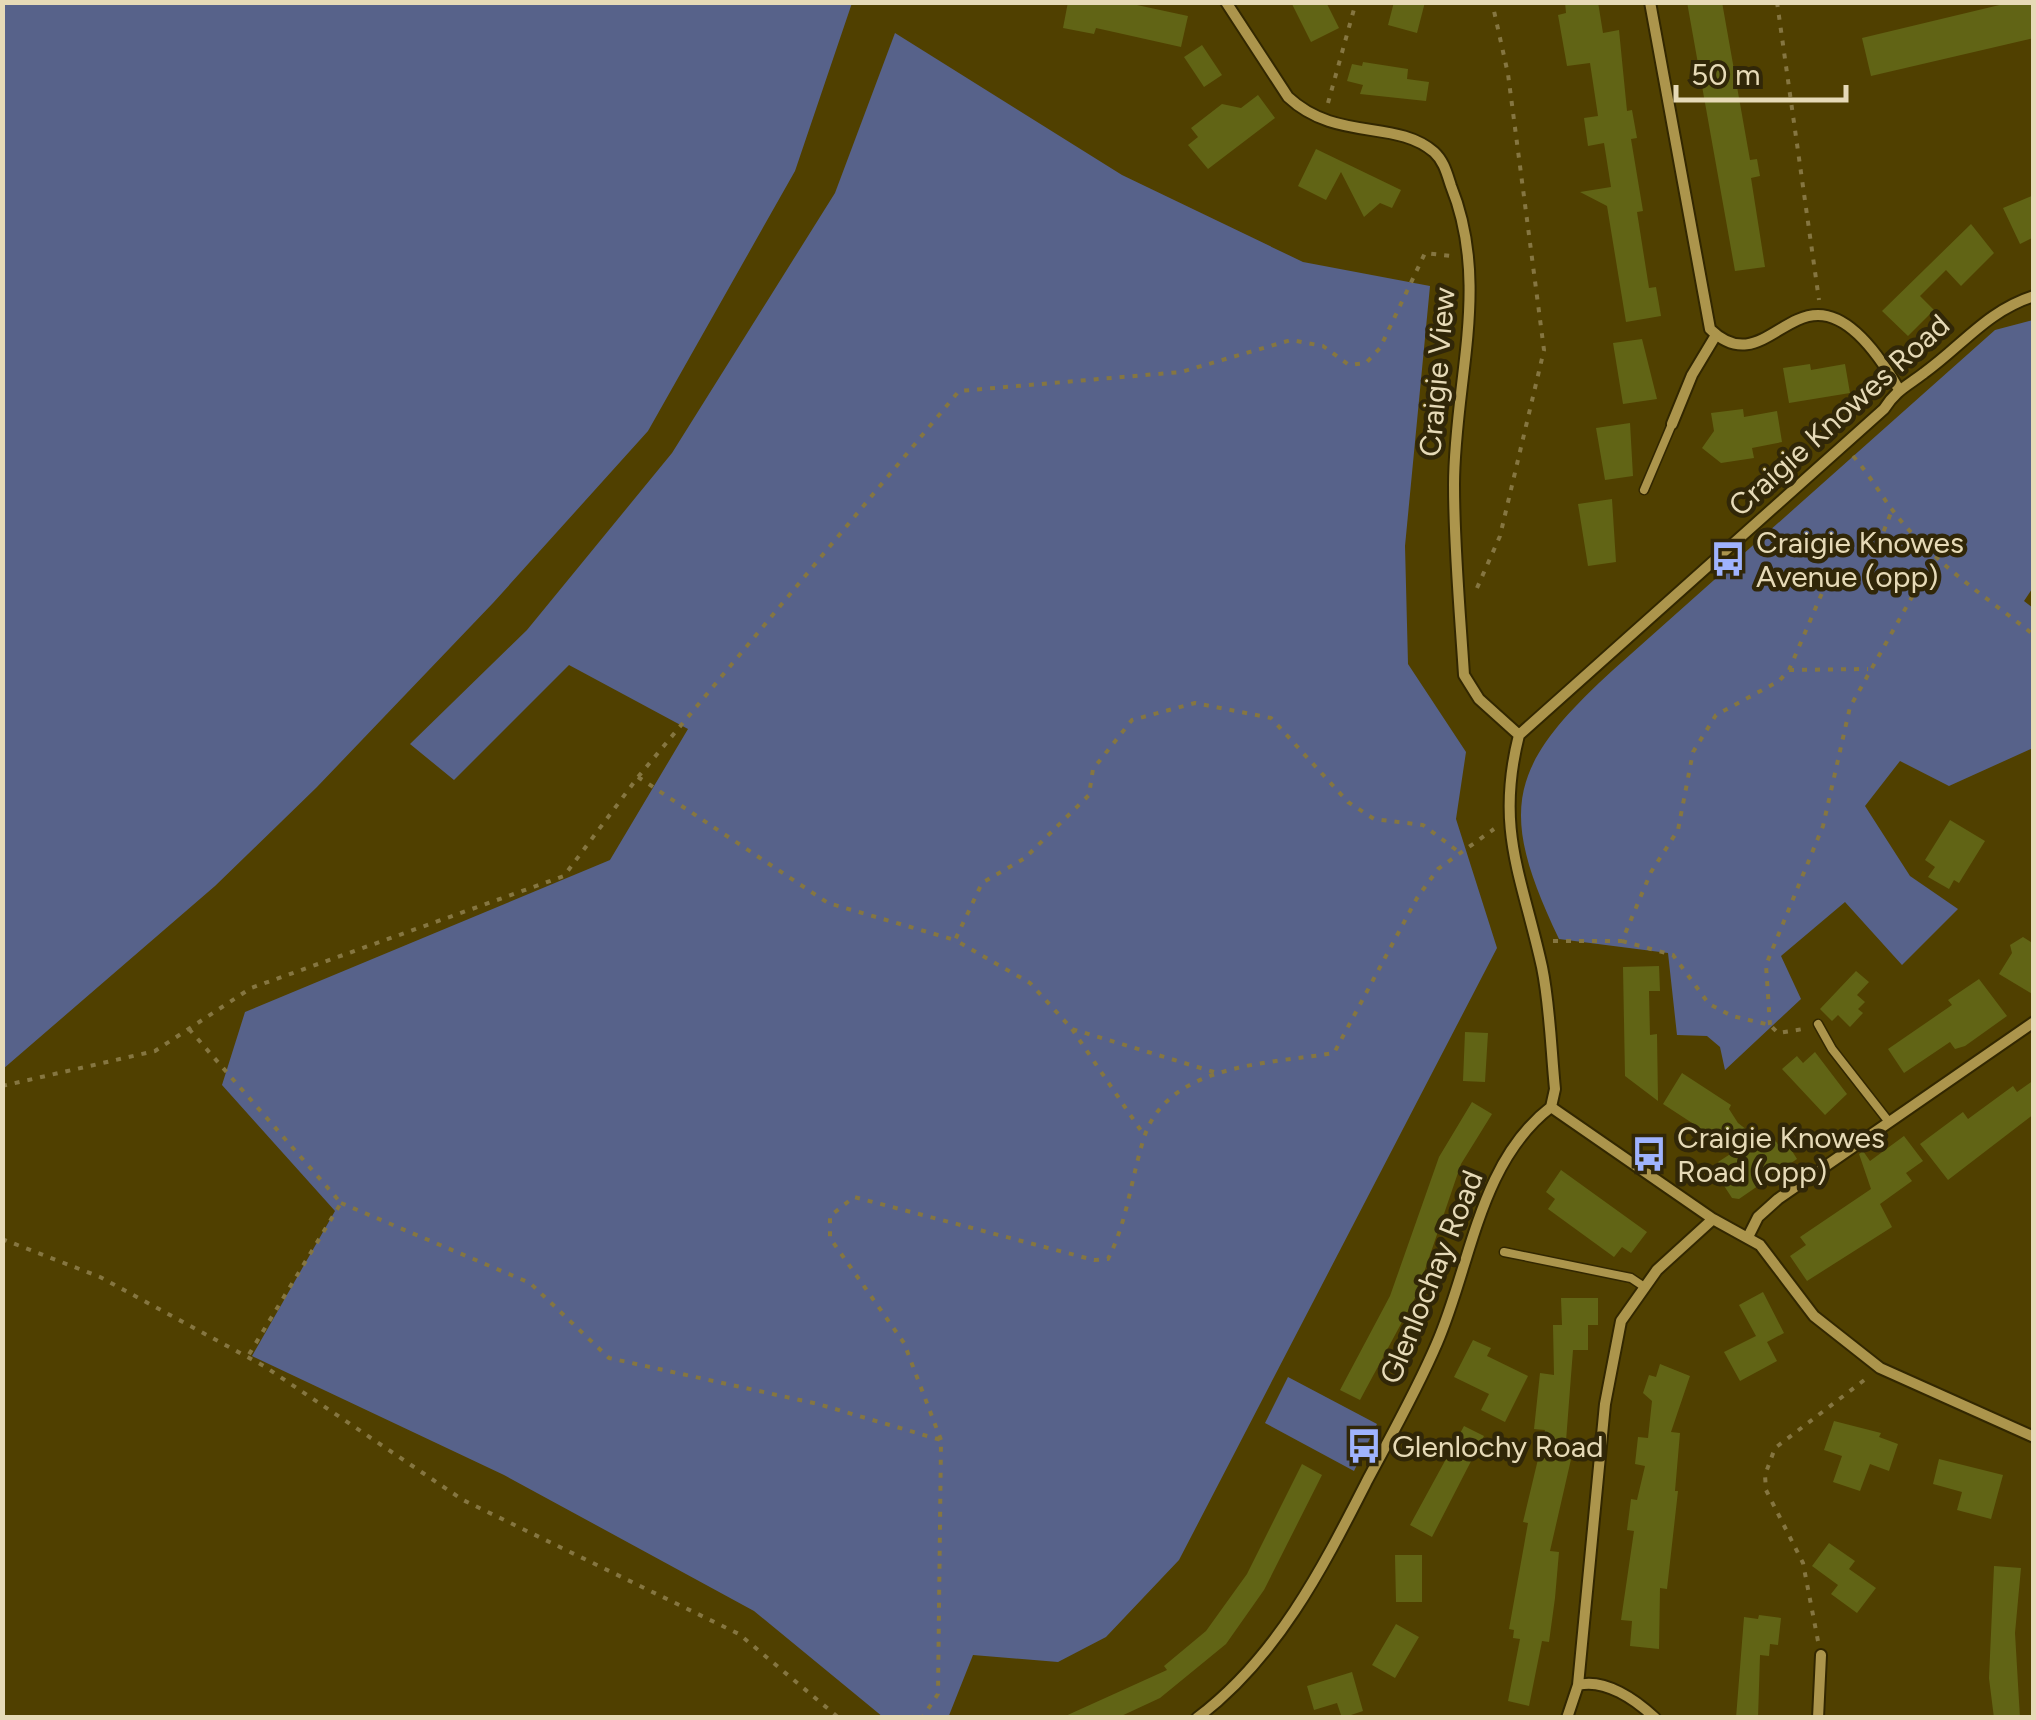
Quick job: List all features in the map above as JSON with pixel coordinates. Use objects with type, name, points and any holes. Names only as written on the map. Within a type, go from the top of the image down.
[{"type":"street","name":"Craigie View","points":[[1226,2],[1288,98],[1322,122],[1412,139],[1434,152],[1466,224],[1472,300],[1454,482],[1464,675],[1479,699],[1519,734]]},
{"type":"street","points":[[1650,2],[1706,318],[1716,335],[1752,344],[1802,319],[1830,318],[1863,341],[1898,388]]},
{"type":"street","name":"Craigie Knowes Road","points":[[1519,734],[1884,409],[1898,388],[1924,373],[1991,314],[2034,296]]},
{"type":"street","points":[[1672,424],[1692,375],[1716,335]]},
{"type":"street","points":[[1519,734],[1507,797],[1510,846],[1536,944],[1554,1074],[1550,1107],[1714,1220],[1760,1245],[1814,1316],[1880,1368],[2034,1437]]},
{"type":"street","points":[[1748,1237],[1758,1217],[1778,1199],[2034,1022]]},
{"type":"street","name":"Glenlochay Road","points":[[1197,1718],[1241,1681],[1268,1650],[1319,1573],[1438,1342],[1497,1175],[1532,1122],[1550,1107]]},
{"type":"street","points":[[1567,1718],[1578,1685],[1611,1363],[1621,1322],[1643,1286],[1714,1220]]},
{"type":"street","points":[[1818,1718],[1820,1655]]},
{"type":"street","points":[[1578,1685],[1606,1687],[1637,1701],[1655,1718]]},
{"type":"lane","points":[[1644,490],[1672,424]]},
{"type":"lane","points":[[1818,1024],[1832,1049],[1889,1122]]},
{"type":"lane","points":[[1504,1252],[1631,1278],[1643,1286]]},
{"type":"path","points":[[1322,122],[1356,2]]},
{"type":"path","points":[[1460,624],[1500,536],[1544,350],[1518,137],[1492,2]]},
{"type":"path","points":[[1778,2],[1819,298]]},
{"type":"path","points":[[2,1086],[156,1051],[252,988],[564,876],[638,777],[959,392],[1181,372],[1292,340],[1323,346],[1349,365],[1366,363],[1380,348],[1425,253],[1469,258]]},
{"type":"path","points":[[1844,445],[1882,491],[1892,510],[1935,556],[2034,634]]},
{"type":"path","points":[[1622,941],[1651,872],[1678,830],[1693,752],[1716,716],[1779,681],[1789,670],[1822,593],[1814,570],[1820,552],[1883,533],[1892,510]]},
{"type":"path","points":[[1770,1025],[1766,965],[1822,826],[1850,707],[1935,556]]},
{"type":"path","points":[[1789,670],[1868,670]]},
{"type":"path","points":[[955,940],[982,883],[1026,858],[1089,795],[1093,769],[1132,720],[1195,704],[1271,718],[1348,802],[1374,819],[1424,825],[1459,852]]},
{"type":"path","points":[[638,777],[828,903],[955,940],[1030,983],[1072,1030],[1144,1135]]},
{"type":"path","points":[[922,1718],[938,1694],[941,1440],[904,1343],[830,1238],[830,1216],[854,1197],[1094,1260],[1108,1259],[1118,1238],[1144,1135],[1167,1098],[1215,1072],[1334,1054],[1417,898],[1438,870],[1508,819]]},
{"type":"path","points":[[1536,944],[1561,940],[1622,941],[1673,955],[1708,1004],[1732,1016],[1770,1025],[1778,1033],[1816,1030],[1832,1049]]},
{"type":"path","points":[[189,1029],[341,1203],[530,1283],[609,1358],[818,1404],[941,1440]]},
{"type":"path","points":[[1072,1030],[1215,1072]]},
{"type":"path","points":[[248,1357],[341,1203]]},
{"type":"path","points":[[2,1239],[100,1276],[248,1357],[464,1500],[739,1634],[839,1718]]},
{"type":"path","points":[[1820,1655],[1803,1563],[1766,1490],[1765,1474],[1775,1448],[1880,1368]]},
{"type":"shaded area","points":[[3,2],[852,3],[795,171],[648,431],[493,603],[317,787],[215,886],[3,1069]]},
{"type":"shaded area","points":[[895,33],[1122,175],[1303,262],[1430,286],[1405,546],[1408,664],[1466,752],[1456,819],[1497,948],[1179,1560],[1106,1637],[1058,1662],[973,1655],[948,1718],[883,1717],[754,1611],[504,1475],[252,1356],[335,1211],[222,1085],[245,1012],[610,860],[688,729],[569,665],[454,780],[410,744],[527,630],[672,453],[835,193]]},
{"type":"shaded area","points":[[2033,320],[2034,586],[2024,601],[2033,608],[2033,748],[1949,786],[1900,761],[1865,806],[1910,876],[1958,909],[1902,965],[1845,902],[1781,956],[1801,999],[1725,1070],[1720,1047],[1707,1036],[1677,1035],[1668,953],[1559,939],[1539,894],[1521,822],[1523,792],[1533,763],[1552,734],[1613,670],[1995,330]]},
{"type":"shaded area","points":[[1288,1377],[1377,1424],[1354,1471],[1265,1423]]},
{"type":"building","points":[[1068,2],[1123,2],[1188,16],[1181,47],[1096,28],[1094,34],[1063,28]]},
{"type":"building","points":[[1291,2],[1326,2],[1339,28],[1311,42]]},
{"type":"building","points":[[1394,2],[1425,2],[1417,33],[1388,25]]},
{"type":"building","points":[[1565,2],[1598,2],[1603,33],[1619,30],[1627,111],[1632,110],[1637,138],[1631,139],[1643,211],[1637,212],[1649,288],[1656,287],[1661,316],[1626,322],[1607,206],[1580,192],[1611,187],[1604,143],[1588,146],[1584,118],[1598,116],[1590,63],[1567,66],[1558,15],[1566,13]]},
{"type":"building","points":[[1687,2],[1722,2],[1750,160],[1757,159],[1760,176],[1751,178],[1765,267],[1735,271]]},
{"type":"building","points":[[2012,2],[2034,2],[2034,38],[1871,76],[1862,38]]},
{"type":"building","points":[[1202,45],[1222,75],[1204,87],[1184,57]]},
{"type":"building","points":[[1363,62],[1408,69],[1407,79],[1429,82],[1426,101],[1360,94],[1363,85],[1347,81],[1352,64],[1362,66]]},
{"type":"building","points":[[1258,95],[1275,118],[1208,169],[1188,145],[1198,137],[1191,128],[1222,104],[1241,108]]},
{"type":"building","points":[[1316,149],[1401,190],[1392,208],[1380,203],[1364,217],[1341,172],[1326,200],[1298,186]]},
{"type":"building","points":[[2034,195],[2034,237],[2020,244],[2003,208]]},
{"type":"building","points":[[1971,224],[1994,253],[1961,286],[1946,270],[1920,296],[1934,310],[1908,336],[1882,311]]},
{"type":"building","points":[[1642,339],[1657,399],[1623,404],[1613,343]]},
{"type":"building","points":[[1810,364],[1811,370],[1845,364],[1850,393],[1789,403],[1783,368]]},
{"type":"building","points":[[1743,409],[1744,417],[1777,411],[1782,442],[1752,448],[1754,458],[1721,463],[1702,448],[1714,431],[1711,413]]},
{"type":"building","points":[[1630,423],[1633,476],[1605,480],[1596,428]]},
{"type":"building","points":[[1612,499],[1616,562],[1588,566],[1578,504]]},
{"type":"building","points":[[1950,820],[1985,841],[1959,883],[1954,880],[1949,889],[1928,877],[1935,867],[1925,860]]},
{"type":"building","points":[[2023,937],[2034,944],[2034,995],[1999,974],[2012,953],[2010,945]]},
{"type":"building","points":[[1659,966],[1660,991],[1649,991],[1650,1035],[1657,1034],[1658,1101],[1625,1076],[1623,967]]},
{"type":"building","points":[[1856,971],[1869,982],[1857,995],[1865,1002],[1858,1009],[1863,1013],[1850,1027],[1838,1015],[1832,1021],[1820,1009]]},
{"type":"building","points":[[1979,979],[2007,1016],[1965,1046],[1955,1049],[1950,1042],[1904,1073],[1888,1049],[1952,1005],[1948,1000]]},
{"type":"building","points":[[1465,1032],[1488,1033],[1485,1082],[1463,1081]]},
{"type":"building","points":[[1815,1052],[1847,1094],[1825,1115],[1782,1069],[1797,1056],[1803,1063]]},
{"type":"building","points":[[1682,1073],[1731,1105],[1729,1109],[1738,1123],[1765,1144],[1774,1138],[1780,1148],[1787,1143],[1797,1159],[1739,1199],[1732,1198],[1717,1175],[1724,1170],[1718,1162],[1735,1151],[1663,1104]]},
{"type":"building","points":[[2034,1080],[2034,1114],[1948,1180],[1920,1144],[1963,1112],[1968,1119],[2013,1086],[2017,1092]]},
{"type":"building","points":[[1472,1102],[1492,1114],[1461,1164],[1416,1296],[1360,1400],[1340,1390],[1390,1296],[1439,1157]]},
{"type":"building","points":[[1904,1136],[1923,1161],[1906,1173],[1912,1181],[1880,1204],[1892,1227],[1807,1281],[1790,1256],[1806,1245],[1800,1237],[1871,1189],[1859,1154],[1863,1151],[1870,1161]]},
{"type":"building","points":[[1561,1170],[1647,1232],[1631,1253],[1622,1247],[1614,1257],[1548,1209],[1555,1199],[1546,1192]]},
{"type":"building","points":[[1763,1292],[1784,1333],[1767,1342],[1777,1361],[1740,1381],[1724,1352],[1756,1336],[1739,1305]]},
{"type":"building","points":[[1561,1298],[1598,1298],[1598,1325],[1588,1325],[1588,1350],[1573,1350],[1565,1454],[1572,1455],[1550,1551],[1559,1552],[1555,1598],[1549,1642],[1542,1641],[1529,1706],[1508,1701],[1520,1639],[1513,1638],[1514,1630],[1509,1629],[1528,1523],[1523,1522],[1545,1430],[1534,1429],[1540,1373],[1554,1375],[1553,1325],[1562,1325]]},
{"type":"building","points":[[1473,1340],[1491,1348],[1487,1356],[1528,1376],[1505,1422],[1481,1410],[1489,1394],[1454,1377]]},
{"type":"building","points":[[1660,1364],[1690,1376],[1671,1432],[1680,1433],[1678,1491],[1667,1589],[1660,1588],[1659,1649],[1630,1646],[1632,1621],[1621,1620],[1634,1531],[1627,1530],[1631,1499],[1637,1500],[1645,1466],[1635,1464],[1638,1437],[1648,1438],[1652,1401],[1643,1393],[1649,1375],[1656,1377]]},
{"type":"building","points":[[1834,1421],[1881,1433],[1879,1437],[1898,1444],[1889,1471],[1870,1464],[1860,1491],[1833,1482],[1842,1456],[1824,1450]]},
{"type":"building","points":[[1464,1426],[1484,1436],[1432,1537],[1410,1525]]},
{"type":"building","points":[[1939,1459],[2003,1475],[1991,1519],[1957,1510],[1962,1492],[1933,1484]]},
{"type":"building","points":[[1302,1464],[1322,1475],[1264,1590],[1226,1644],[1160,1698],[1117,1718],[1061,1718],[1167,1670],[1164,1666],[1206,1631],[1247,1574]]},
{"type":"building","points":[[1829,1543],[1855,1561],[1849,1569],[1876,1588],[1857,1613],[1831,1594],[1838,1585],[1812,1566]]},
{"type":"building","points":[[1395,1555],[1422,1555],[1422,1602],[1396,1602]]},
{"type":"building","points":[[1994,1566],[2021,1568],[2015,1633],[2020,1718],[1994,1718],[1989,1678]]},
{"type":"building","points":[[1759,1615],[1781,1618],[1778,1645],[1770,1644],[1769,1656],[1760,1655],[1758,1718],[1736,1718],[1744,1617],[1758,1619]]},
{"type":"building","points":[[1396,1624],[1419,1637],[1395,1678],[1372,1665]]},
{"type":"building","points":[[1352,1672],[1363,1711],[1342,1718],[1337,1703],[1314,1710],[1307,1686]]},
{"type":"place","name":"Craigie Knowes Avenue (opp)","points":[[1728,559]]},
{"type":"place","name":"Craigie Knowes Road (opp)","points":[[1649,1154]]},
{"type":"place","name":"Glenlochy Road","points":[[1364,1446]]}]
